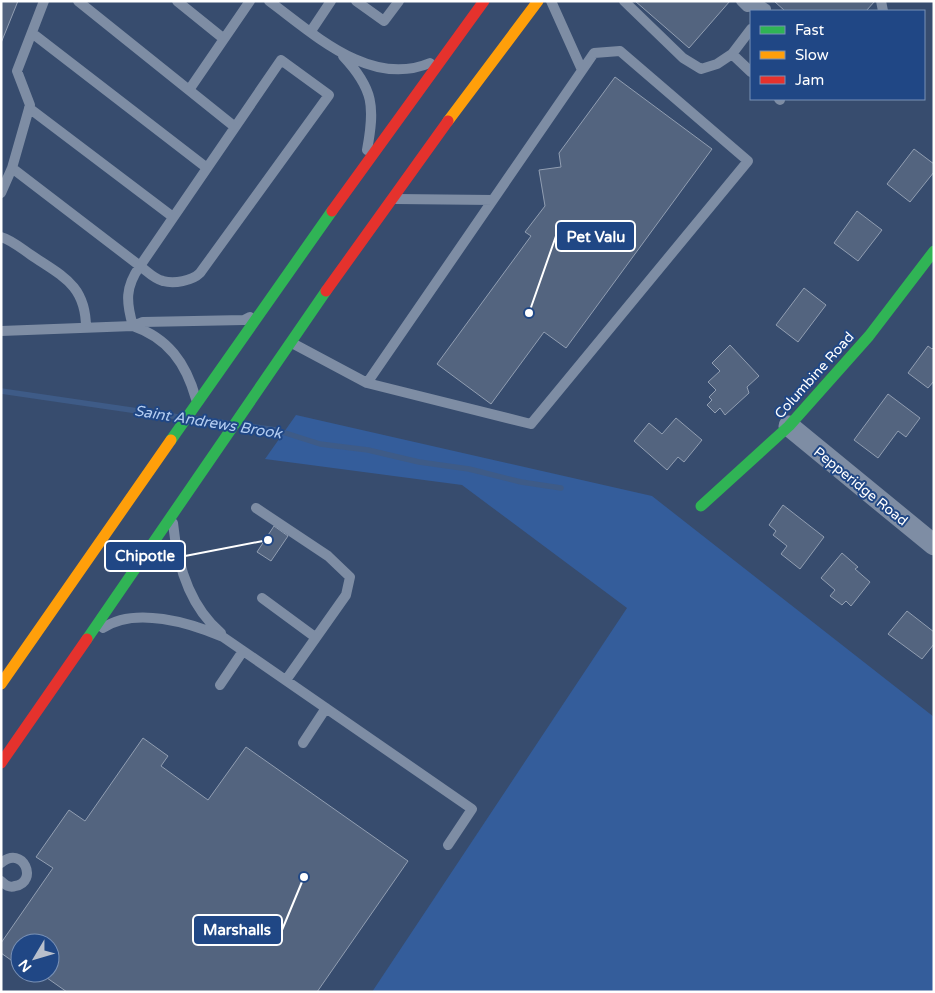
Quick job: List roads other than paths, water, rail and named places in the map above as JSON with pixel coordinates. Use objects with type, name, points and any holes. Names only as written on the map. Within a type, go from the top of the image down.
[{"type":"main road","points":[[1,684],[364,165],[484,1]]},
{"type":"main road","points":[[1,763],[88,638],[172,512],[392,199],[538,1]]},
{"type":"main road","name":"Columbine Road","points":[[701,506],[788,426],[869,336],[934,250]]},
{"type":"street","name":"Pepperidge Road","points":[[788,426],[934,545]]},
{"type":"lane","points":[[1,193],[12,168],[29,108],[27,95],[17,72],[44,1]]},
{"type":"lane","points":[[78,1],[235,126]]},
{"type":"lane","points":[[178,1],[224,40]]},
{"type":"lane","points":[[189,90],[250,1]]},
{"type":"lane","points":[[269,1],[339,52],[360,74],[371,101],[372,123],[364,165]]},
{"type":"lane","points":[[311,31],[331,1]]},
{"type":"lane","points":[[356,1],[384,21],[399,1]]},
{"type":"lane","points":[[551,1],[582,70]]},
{"type":"lane","points":[[624,1],[683,58],[701,69],[717,64],[732,54],[750,30]]},
{"type":"lane","points":[[740,1],[747,7],[764,8]]},
{"type":"lane","points":[[32,33],[207,168]]},
{"type":"lane","points":[[339,52],[365,64],[396,68],[420,67],[437,60],[448,50]]},
{"type":"lane","points":[[291,343],[367,383],[531,424],[748,161],[620,51],[594,53],[367,383]]},
{"type":"lane","points":[[732,54],[750,71]]},
{"type":"lane","points":[[12,168],[137,270],[164,282],[185,281],[196,278],[329,95],[281,60],[137,270],[126,294],[133,326]]},
{"type":"lane","points":[[29,108],[173,217]]},
{"type":"lane","points":[[392,199],[493,200]]},
{"type":"lane","points":[[1,237],[72,283],[82,298],[86,312],[86,328]]},
{"type":"lane","points":[[1,331],[133,326],[143,322],[244,320],[260,313]]},
{"type":"lane","points":[[133,326],[154,335],[174,352],[188,374],[200,400]]},
{"type":"lane","points":[[256,508],[328,556],[350,577],[346,595],[286,680]]},
{"type":"lane","points":[[172,512],[175,543],[181,570],[190,591],[209,622],[243,651],[472,809],[448,844]]},
{"type":"lane","points":[[262,598],[315,637]]},
{"type":"lane","points":[[88,638],[107,625],[130,619],[152,618],[193,625],[231,642]]},
{"type":"lane","points":[[220,685],[243,651]]},
{"type":"lane","points":[[303,743],[326,708]]},
{"type":"lane","points":[[1,863],[6,859],[16,858],[24,863],[27,872],[25,881],[17,886],[8,886],[1,881]]},
{"type":"waterway","name":"Saint Andrews Brook","points":[[1,391],[179,417]]},
{"type":"waterway","name":"Saint Andrews Brook","points":[[196,419],[226,423]]},
{"type":"waterway","name":"Saint Andrews Brook","points":[[243,425],[276,430],[320,444],[368,450],[419,462],[469,469],[521,482],[561,488]]},
{"type":"place","name":"Pet Valu","points":[[529,313]]},
{"type":"place","name":"Chipotle","points":[[268,540]]},
{"type":"place","name":"Marshalls","points":[[304,877]]}]
